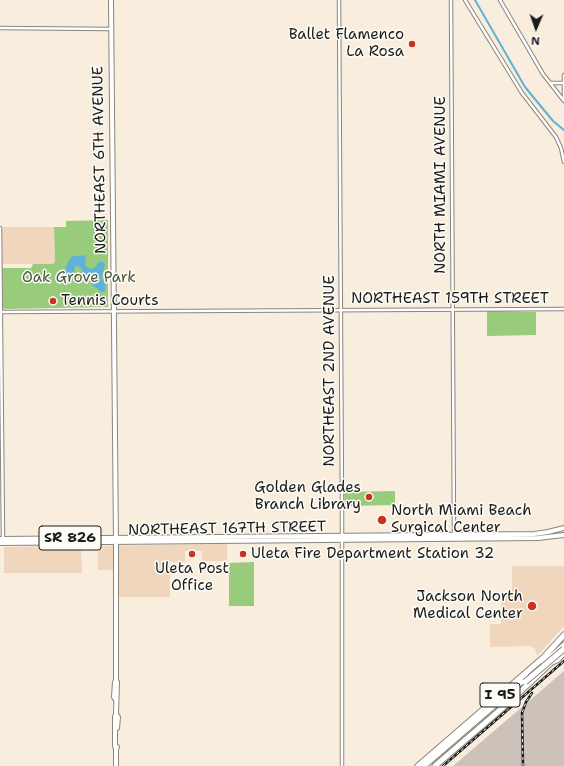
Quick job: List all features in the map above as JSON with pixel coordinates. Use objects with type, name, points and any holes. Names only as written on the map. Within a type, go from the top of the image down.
[{"type":"highway","points":[[559,641],[564,631]]},
{"type":"highway","name":"I 95","points":[[418,766],[542,658],[564,635]]},
{"type":"highway","points":[[424,766],[564,647]]},
{"type":"highway","name":"I 95","points":[[435,766],[507,704],[552,662],[564,647]]},
{"type":"highway","points":[[552,662],[557,660],[564,653]]},
{"type":"highway","points":[[428,766],[524,681]]},
{"type":"main road","name":"NORTHEAST 6TH AVENUE","points":[[111,0],[116,540],[116,680],[114,696],[116,700],[116,766]]},
{"type":"main road","points":[[454,536],[541,533],[564,529]]},
{"type":"main road","points":[[543,537],[564,529]]},
{"type":"main road","points":[[504,538],[510,534]]},
{"type":"main road","points":[[398,537],[404,535],[504,538],[564,535]]},
{"type":"main road","name":"NORTHEAST 167TH STREET","points":[[1,541],[172,539],[223,541],[236,536],[285,538],[454,536]]},
{"type":"main road","name":"NORTHEAST 167TH STREET","points":[[58,541],[69,538],[166,542],[179,537],[278,540],[294,536],[391,539],[398,537]]},
{"type":"main road","points":[[555,536],[564,538]]},
{"type":"street","name":"NORTHEAST 2ND AVENUE","points":[[339,0],[342,766]]},
{"type":"street","name":"NORTH MIAMI AVENUE","points":[[452,0],[454,536]]},
{"type":"street","points":[[465,0],[522,93],[554,134],[561,148],[564,162]]},
{"type":"street","points":[[500,0],[543,74],[564,101]]},
{"type":"street","points":[[0,28],[111,29]]},
{"type":"street","points":[[564,75],[564,101]]},
{"type":"street","points":[[549,83],[564,83]]},
{"type":"street","points":[[0,228],[1,541]]},
{"type":"street","name":"NORTHEAST 159TH STREET","points":[[0,312],[564,309]]},
{"type":"shaded area","points":[[2,227],[54,227],[54,264],[2,264]]},
{"type":"shaded area","points":[[227,544],[227,561],[202,561],[202,551],[185,551],[185,562],[170,562],[170,597],[119,597],[119,570],[98,570],[98,546]]},
{"type":"shaded area","points":[[81,546],[82,573],[4,573],[4,547]]},
{"type":"shaded area","name":"Jackson North Medical Center","points":[[512,566],[564,566],[564,626],[537,656],[535,649],[531,646],[490,647],[490,624],[501,624],[501,593],[512,592]]},
{"type":"shaded area","points":[[564,671],[564,766],[453,766]]},
{"type":"green space","name":"Oak Grove Park","points":[[108,220],[108,307],[3,308],[2,268],[31,268],[33,264],[53,264],[55,262],[54,227],[66,227],[66,221]]},
{"type":"green space","points":[[487,311],[536,312],[536,335],[487,336]]},
{"type":"green space","points":[[395,491],[395,505],[345,506],[344,492]]},
{"type":"green space","points":[[254,562],[254,606],[229,606],[229,563]]},
{"type":"water","points":[[83,255],[86,256],[85,265],[88,268],[92,269],[102,261],[105,264],[102,276],[105,284],[104,292],[99,291],[93,286],[89,277],[83,273],[81,268],[78,266],[75,266],[74,272],[71,276],[69,277],[65,275],[64,272],[70,258]]},
{"type":"waterway","points":[[475,0],[525,87],[553,121],[564,130]]},
{"type":"railway","points":[[443,766],[564,661]]},
{"type":"railway","points":[[523,766],[522,713],[526,702],[532,693]]},
{"type":"place","name":"Ballet Flamenco La Rosa","points":[[412,44]]},
{"type":"place","name":"Tennis Courts","points":[[53,301]]},
{"type":"place","name":"Golden Glades Branch Library","points":[[369,497]]},
{"type":"place","name":"North Miami Beach Surgical Center","points":[[382,520]]},
{"type":"place","name":"Uleta Post Office","points":[[192,554]]},
{"type":"place","name":"Uleta Fire Department Station 32","points":[[243,554]]},
{"type":"place","name":"Jackson North Medical Center","points":[[532,606]]}]
